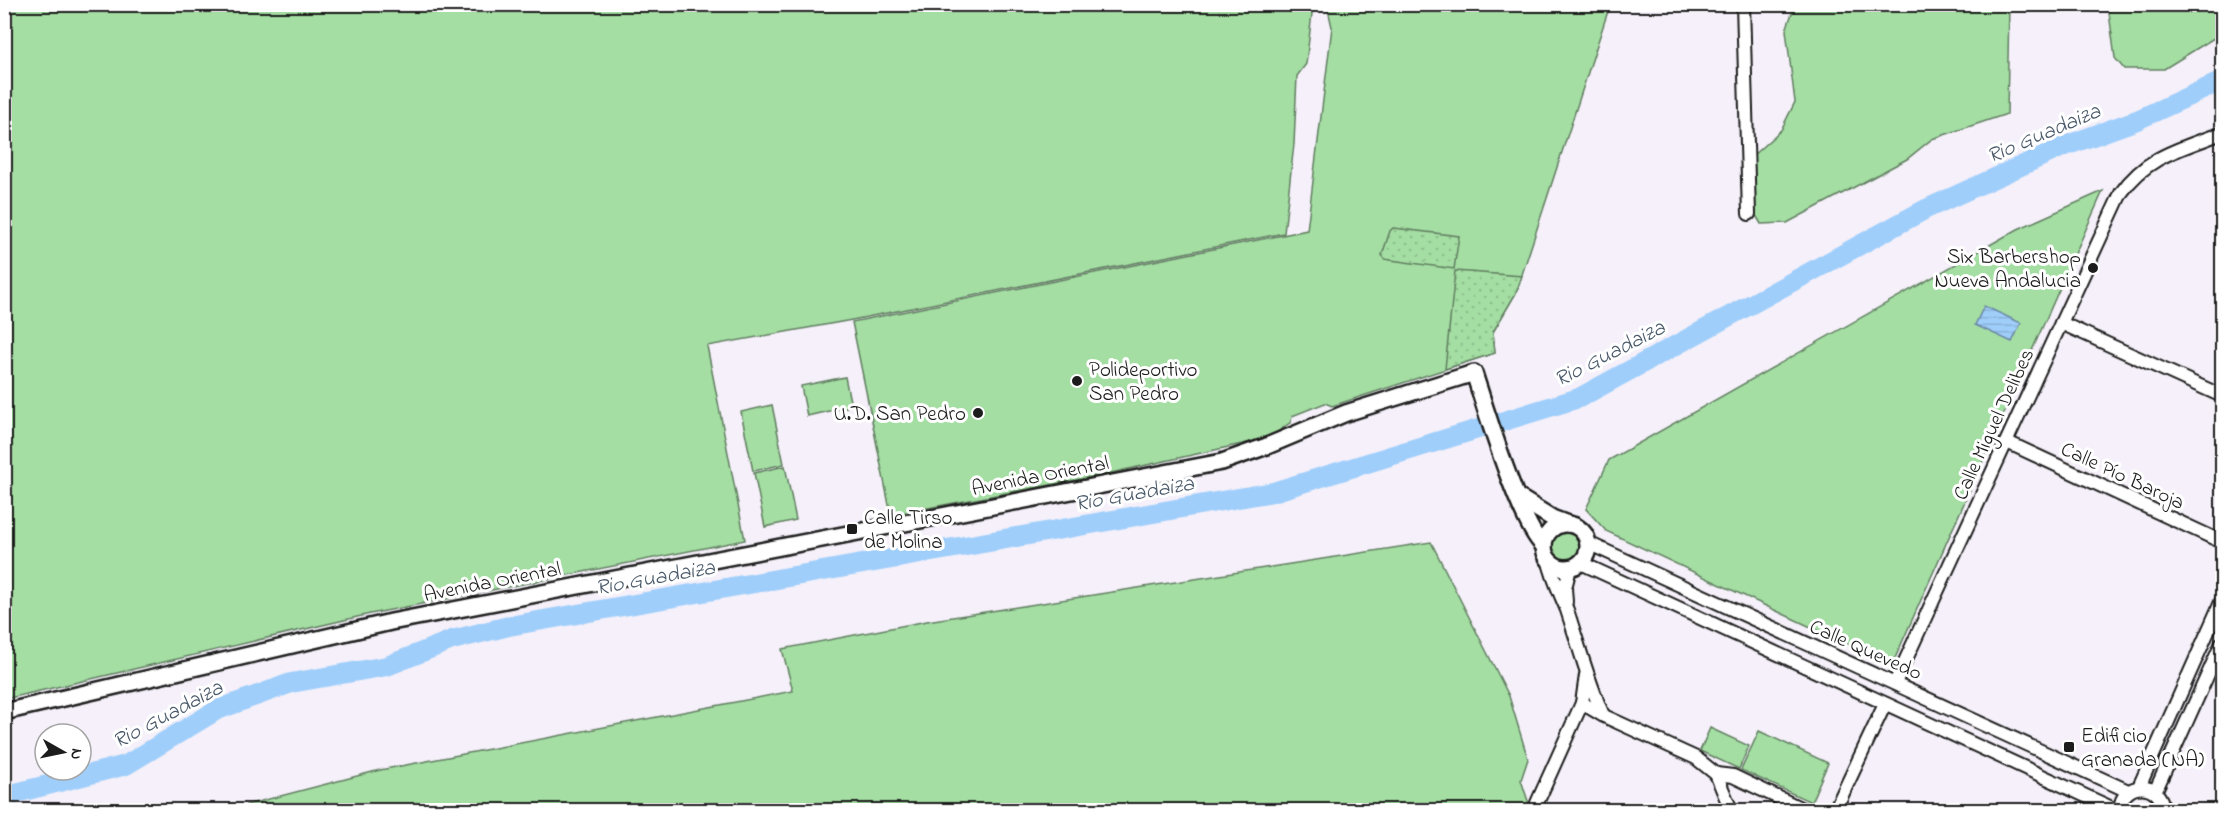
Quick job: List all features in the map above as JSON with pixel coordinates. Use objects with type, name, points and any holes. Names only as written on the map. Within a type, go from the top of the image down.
[{"type":"street","points":[[1743,4],[1749,214]]},
{"type":"street","name":"Calle Miguel Delibes","points":[[1895,683],[2121,193],[2142,167],[2154,160],[2223,133]]},
{"type":"street","points":[[2061,323],[2223,396]]},
{"type":"street","name":"Avenida Oriental","points":[[4,712],[391,622],[1222,462],[1346,413],[1474,373],[1518,497]]},
{"type":"street","name":"Calle Pío Baroja","points":[[2007,442],[2223,542]]},
{"type":"street","points":[[1518,497],[1552,519],[1581,530],[1588,543],[1587,554],[1575,565],[1565,588],[1566,609]]},
{"type":"street","points":[[1518,497],[1537,541],[1557,566],[1575,565]]},
{"type":"street","points":[[1569,524],[1552,529],[1548,534],[1546,552],[1551,575],[1566,609],[1586,675],[1604,716]]},
{"type":"street","name":"Calle Quevedo","points":[[1588,543],[2133,789],[2155,792]]},
{"type":"street","name":"Calle Quevedo","points":[[1575,565],[2118,810]]},
{"type":"street","points":[[2118,810],[2123,797],[2133,789],[2223,600]]},
{"type":"street","points":[[2175,810],[2163,808],[2155,792],[2223,643]]},
{"type":"street","points":[[1540,810],[1538,803],[1582,703],[1586,675]]},
{"type":"street","points":[[1582,703],[1604,716],[1696,758],[1716,774],[1731,810]]},
{"type":"street","points":[[1835,810],[1886,704]]},
{"type":"street","points":[[1716,774],[1733,776],[1804,810]]},
{"type":"green space","points":[[4,5],[1313,5],[1306,64],[1297,76],[1294,144],[1284,233],[852,320],[707,346],[745,540],[370,614],[5,699]]},
{"type":"green space","points":[[1327,5],[1610,5],[1516,293],[1493,332],[1495,353],[1332,406],[1325,403],[1292,416],[1291,422],[1269,438],[1097,476],[891,515],[852,322],[1307,230],[1332,27]]},
{"type":"green space","points":[[1795,5],[2009,5],[2007,114],[1932,139],[1907,159],[1787,223],[1761,224],[1754,212],[1752,156],[1781,130],[1795,102],[1786,30]]},
{"type":"green space","points":[[2108,5],[2222,5],[2222,33],[2164,69],[2124,69],[2115,58]]},
{"type":"green space","points":[[2103,191],[1892,665],[1606,531],[1586,509],[1609,460],[2018,229]]},
{"type":"green space","points":[[1393,228],[1459,236],[1454,269],[1384,259],[1382,255]]},
{"type":"green space","points":[[1455,271],[1522,276],[1516,293],[1493,332],[1495,353],[1445,369]]},
{"type":"green space","points":[[845,377],[851,406],[807,416],[801,386]]},
{"type":"green space","points":[[772,405],[784,464],[753,471],[741,412]]},
{"type":"green space","points":[[785,466],[796,520],[765,527],[754,473]]},
{"type":"green space","points":[[1566,530],[1577,535],[1582,546],[1577,557],[1566,562],[1555,557],[1550,546],[1555,535]]},
{"type":"green space","points":[[1431,542],[1509,696],[1528,759],[1521,780],[1531,810],[246,810],[246,805],[380,770],[793,691],[782,649],[927,621]]},
{"type":"green space","points":[[1710,728],[1749,746],[1739,769],[1700,751]]},
{"type":"green space","points":[[1759,731],[1828,763],[1811,802],[1741,770]]},
{"type":"water","points":[[1984,306],[2021,323],[2012,342],[1975,325]]},
{"type":"waterway","name":"Rio Guadaiza","points":[[4,796],[126,765],[217,710],[291,683],[387,666],[452,640],[509,626],[1273,492],[1579,398],[1926,209],[2065,146],[2137,120],[2222,81]]},
{"type":"place","name":"Six Barbershop Nueva Andalucia","points":[[2093,268]]},
{"type":"place","name":"Polideportivo San Pedro","points":[[1077,381]]},
{"type":"place","name":"U.D. San Pedro","points":[[978,413]]},
{"type":"place","name":"Calle Tirso de Molina","points":[[852,529]]},
{"type":"place","name":"Edificio Granada (NA)","points":[[2069,747]]}]
